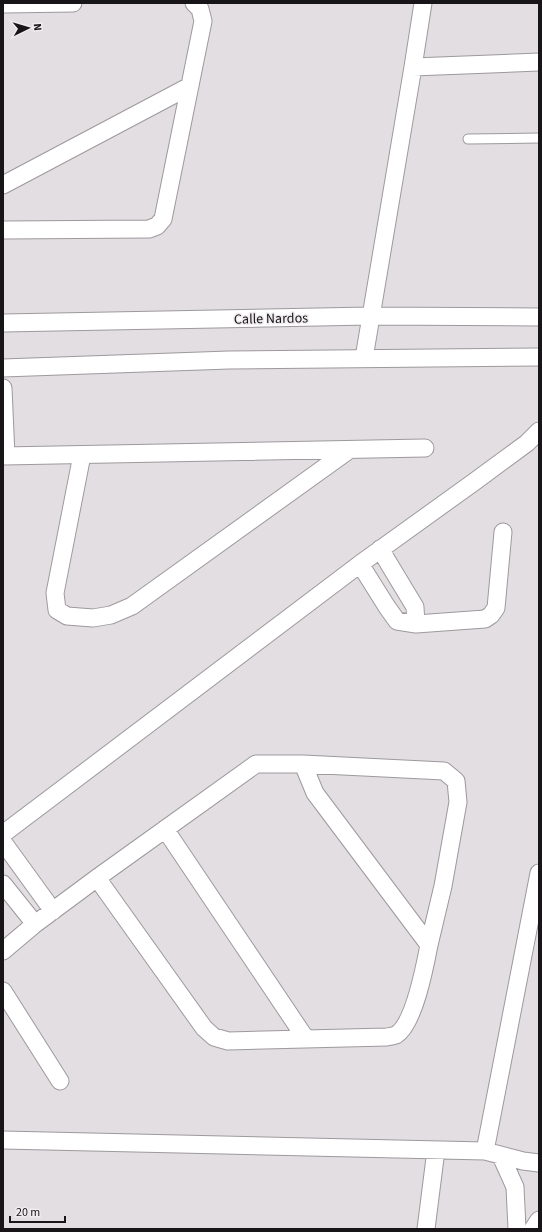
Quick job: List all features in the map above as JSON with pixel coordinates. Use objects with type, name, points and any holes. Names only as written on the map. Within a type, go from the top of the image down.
[{"type":"street","points":[[3,4],[73,3]]},
{"type":"street","points":[[3,230],[149,229],[157,226],[164,219],[203,21],[200,9],[194,3]]},
{"type":"street","points":[[364,358],[414,67],[423,3]]},
{"type":"street","points":[[3,16],[27,4]]},
{"type":"street","points":[[414,67],[539,62]]},
{"type":"street","points":[[3,185],[190,86]]},
{"type":"street","name":"Calle Nardos","points":[[3,323],[370,316],[539,317]]},
{"type":"street","points":[[3,368],[229,360],[539,357]]},
{"type":"street","points":[[3,388],[5,456],[425,448]]},
{"type":"street","points":[[3,834],[380,549],[527,443],[539,431]]},
{"type":"street","points":[[82,455],[55,593],[57,610],[67,616],[93,618],[111,615],[132,606],[349,450]]},
{"type":"street","points":[[360,564],[397,621],[416,624],[485,619],[491,615],[496,608],[503,532]]},
{"type":"street","points":[[380,549],[415,608],[416,624]]},
{"type":"street","points":[[3,951],[35,924],[97,878],[256,764],[303,764],[444,771],[456,781],[458,802],[423,975],[408,1022],[396,1035],[387,1037],[228,1041],[214,1037],[204,1028],[97,878]]},
{"type":"street","points":[[303,764],[315,793],[429,945]]},
{"type":"street","points":[[165,829],[306,1039]]},
{"type":"street","points":[[3,842],[53,911]]},
{"type":"street","points":[[484,1151],[539,873]]},
{"type":"street","points":[[3,884],[35,924]]},
{"type":"street","points":[[3,991],[60,1081]]},
{"type":"street","points":[[3,1140],[484,1151],[523,1161],[539,1163]]},
{"type":"street","points":[[426,1229],[436,1150]]},
{"type":"street","points":[[501,1156],[515,1186],[517,1229]]},
{"type":"street","points":[[533,1229],[539,1220]]},
{"type":"lane","points":[[468,139],[539,138]]}]
